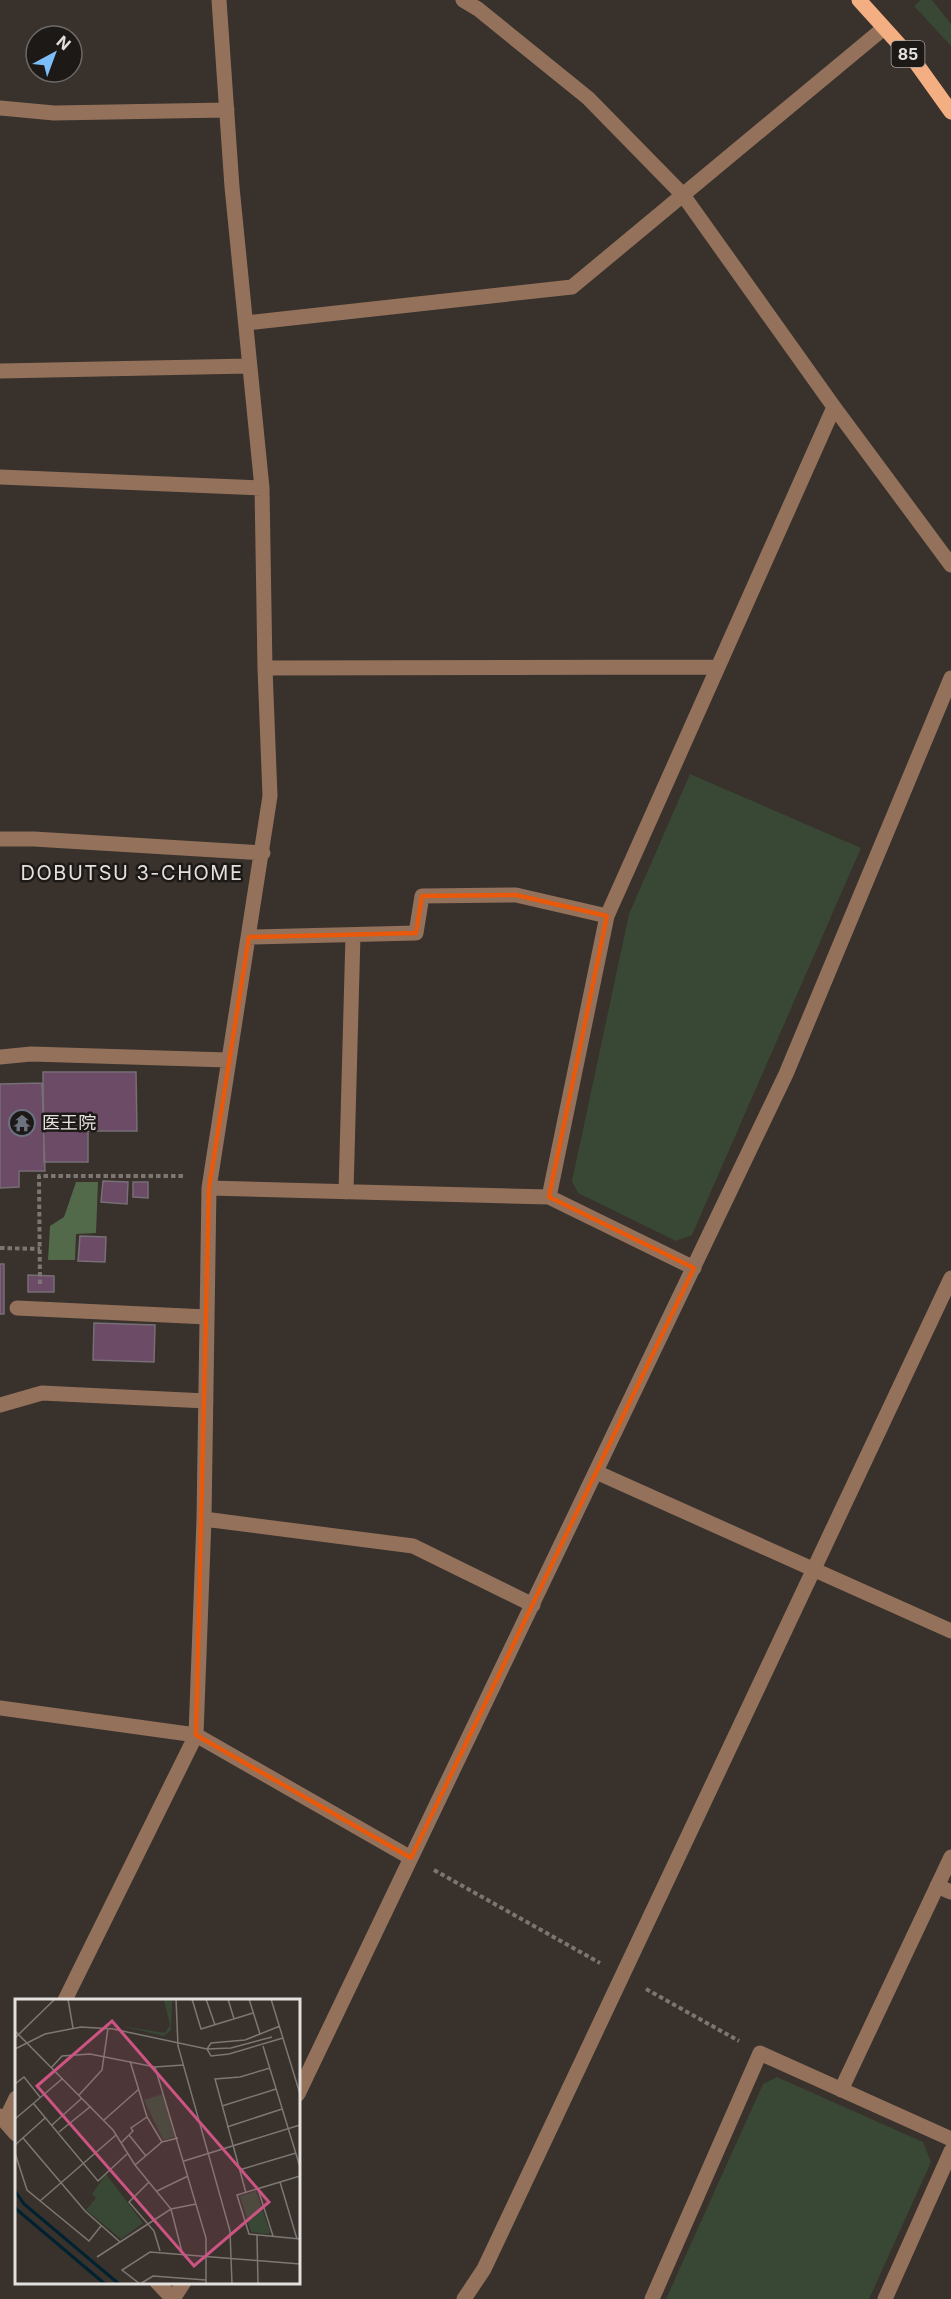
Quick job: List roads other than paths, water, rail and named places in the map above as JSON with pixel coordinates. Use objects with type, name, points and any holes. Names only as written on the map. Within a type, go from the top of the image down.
[{"type":"main road","name":"85","points":[[859,0],[916,63],[951,112]]},
{"type":"street","points":[[66,1999],[196,1735],[204,1520],[210,1182],[263,853],[270,796],[262,488],[226,110],[219,0]]},
{"type":"street","points":[[463,0],[588,98],[683,195],[834,407],[951,565]]},
{"type":"street","points":[[246,323],[572,287],[884,28]]},
{"type":"street","points":[[0,108],[54,113],[226,110]]},
{"type":"street","points":[[0,371],[250,366]]},
{"type":"street","points":[[549,1197],[607,916],[834,407]]},
{"type":"street","points":[[0,477],[262,488]]},
{"type":"street","points":[[265,668],[718,667]]},
{"type":"street","points":[[300,2090],[786,1074],[951,678]]},
{"type":"street","points":[[0,839],[34,839],[263,853]]},
{"type":"street","points":[[249,937],[416,933],[422,896],[516,895],[607,916]]},
{"type":"street","points":[[346,1192],[353,934]]},
{"type":"street","points":[[0,1057],[31,1054],[228,1060]]},
{"type":"street","points":[[210,1182],[346,1192],[549,1197],[693,1268]]},
{"type":"street","points":[[464,2299],[484,2269],[951,1278]]},
{"type":"street","points":[[17,1308],[207,1317]]},
{"type":"street","points":[[0,1405],[42,1393],[206,1401]]},
{"type":"street","points":[[596,1472],[951,1631]]},
{"type":"street","points":[[204,1520],[413,1546],[533,1605]]},
{"type":"street","points":[[0,1708],[196,1735],[411,1858]]},
{"type":"street","points":[[841,2090],[944,1889],[951,1857]]},
{"type":"street","points":[[652,2299],[760,2053],[951,2139]]},
{"type":"street","points":[[15,2100],[2,2119],[15,2133]]},
{"type":"street","points":[[885,2299],[951,2151]]},
{"type":"street","points":[[158,2284],[173,2299],[183,2284]]},
{"type":"place","name":"医王院","points":[[22,1123]]},
{"type":"district","name":"DOBUTSU 3-CHOME","points":[[132,873]]}]
